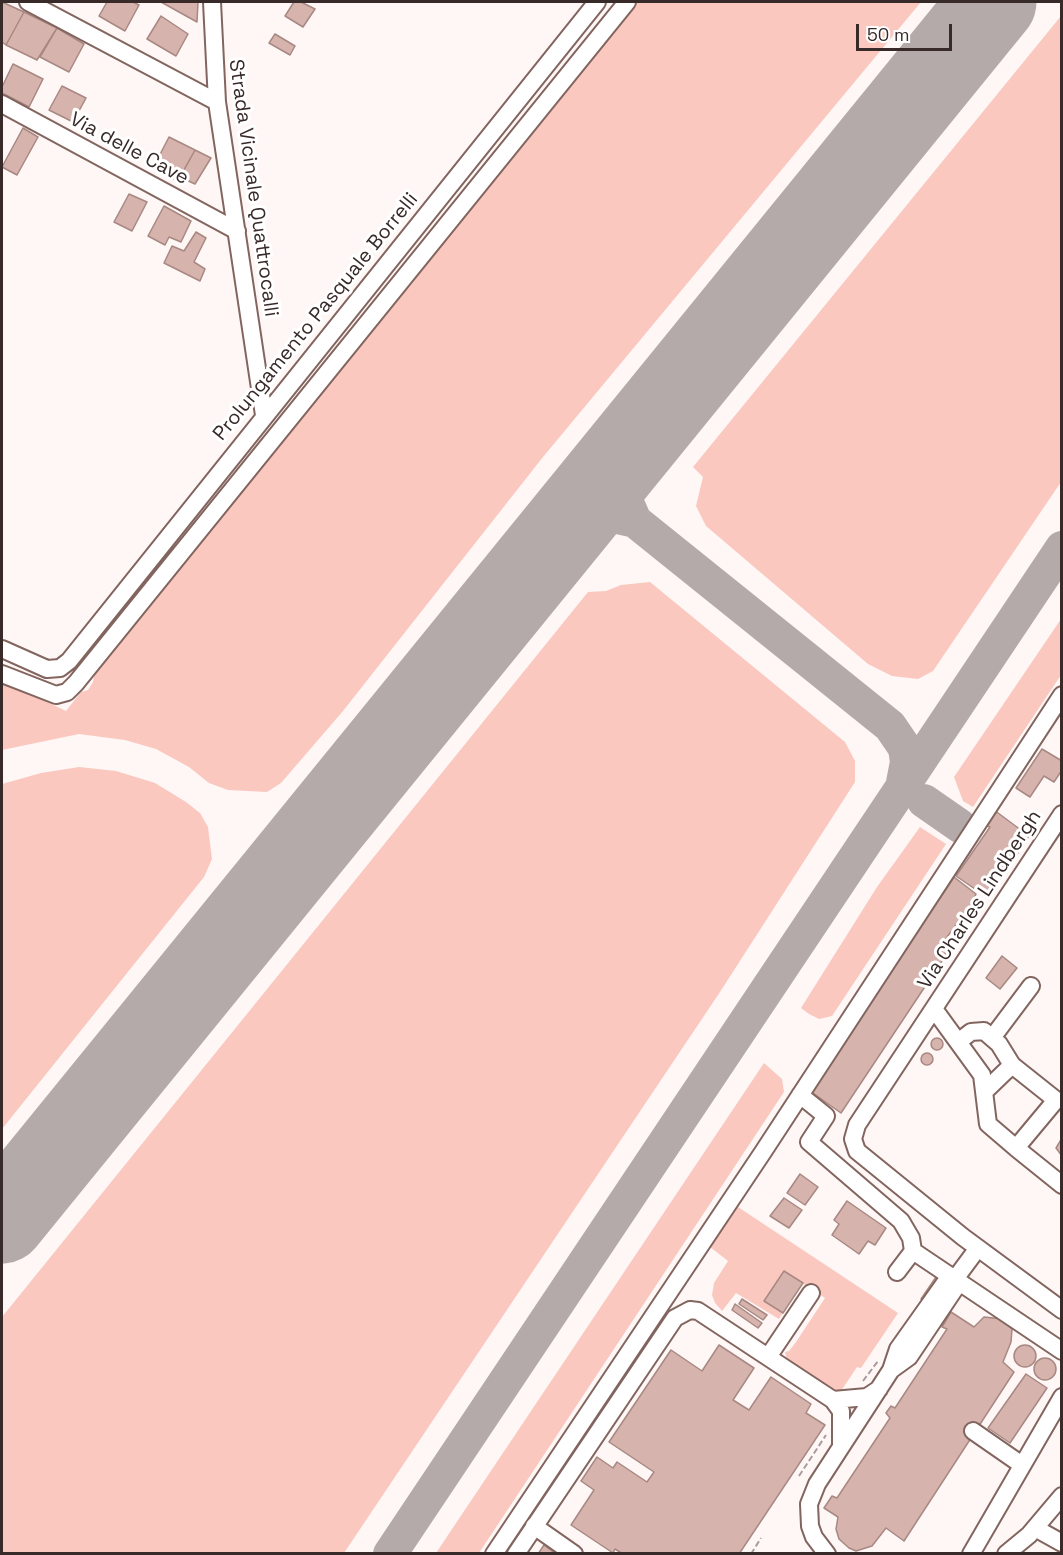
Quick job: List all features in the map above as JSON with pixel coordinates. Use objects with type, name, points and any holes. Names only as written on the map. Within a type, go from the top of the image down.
[{"type":"street","points":[[28,2],[216,102]]},
{"type":"street","name":"Strada Vicinale Quattrocalli","points":[[212,2],[216,102],[264,415]]},
{"type":"street","name":"Prolungamento Pasquale Borrelli","points":[[2,649],[47,669],[60,668],[69,661],[597,2]]},
{"type":"street","points":[[2,674],[56,695],[67,692],[76,683],[627,2]]},
{"type":"street","name":"Via delle Cave","points":[[2,104],[237,231]]},
{"type":"street","points":[[494,1554],[800,1095],[1062,695]]},
{"type":"street","name":"Via Charles Lindbergh","points":[[1062,814],[857,1125],[853,1139],[857,1151],[978,1248],[1062,1310]]},
{"type":"street","points":[[992,1038],[1031,986]]},
{"type":"street","name":"Via Charles Lindbergh","points":[[934,1009],[982,1075],[988,1125],[1062,1185]]},
{"type":"street","points":[[958,1042],[971,1032],[984,1031],[1012,1065],[1056,1100],[1016,1148]]},
{"type":"street","points":[[984,1092],[1012,1065]]},
{"type":"street","points":[[800,1095],[826,1116],[809,1142],[901,1221],[911,1238],[913,1251],[897,1272]]},
{"type":"street","points":[[955,1279],[978,1248]]},
{"type":"street","points":[[913,1251],[1062,1350]]},
{"type":"street","points":[[827,1554],[814,1537],[810,1526],[809,1504],[817,1484],[891,1370],[909,1357],[957,1287],[955,1279]]},
{"type":"street","points":[[768,1357],[811,1293]]},
{"type":"street","points":[[516,1554],[675,1318],[690,1310],[698,1311],[833,1400],[841,1411],[841,1447]]},
{"type":"street","points":[[833,1400],[867,1398],[879,1389]]},
{"type":"street","points":[[971,1554],[1062,1397]]},
{"type":"street","points":[[973,1431],[1023,1465]]},
{"type":"street","points":[[1006,1554],[1035,1528],[1062,1496]]},
{"type":"street","points":[[534,1526],[574,1554]]},
{"type":"street","points":[[1035,1528],[1062,1543]]},
{"type":"path","points":[[751,1554],[761,1538]]},
{"type":"shaded area","points":[[635,2],[921,2],[543,457],[343,711],[281,783],[267,792],[228,790],[209,783],[189,767],[156,749],[125,740],[79,734],[2,750],[2,680],[66,711],[81,692],[88,690],[93,682],[95,670],[380,316],[411,285],[448,231]]},
{"type":"shaded area","points":[[1061,16],[1061,482],[933,671],[918,679],[892,676],[868,664],[706,526],[696,506],[703,477],[693,467]]},
{"type":"shaded area","points":[[650,582],[845,742],[855,761],[855,782],[720,992],[344,1553],[2,1553],[2,1317],[588,592],[606,591],[621,585]]},
{"type":"shaded area","points":[[1061,619],[1061,675],[973,807],[963,801],[954,777]]},
{"type":"shaded area","points":[[79,767],[116,771],[155,783],[186,802],[200,813],[208,827],[212,859],[204,877],[2,1129],[2,784],[41,773]]},
{"type":"shaded area","points":[[920,827],[946,844],[832,1016],[819,1019],[809,1014],[801,1008],[877,887]]},
{"type":"shaded area","points":[[764,1063],[782,1079],[784,1092],[479,1553],[436,1553]]},
{"type":"shaded area","points":[[738,1207],[898,1313],[861,1368],[857,1367],[841,1391],[833,1391],[787,1360],[785,1352],[789,1351],[796,1342],[825,1298],[784,1271],[764,1301],[783,1313],[779,1319],[736,1293],[722,1311],[715,1303],[712,1295],[714,1283],[728,1261],[710,1247]]},
{"type":"building","points":[[2,2],[24,12],[6,45],[2,42]]},
{"type":"building","points":[[107,2],[133,2],[139,5],[125,31],[99,16]]},
{"type":"building","points":[[161,2],[198,2],[197,22]]},
{"type":"building","points":[[294,2],[301,2],[315,9],[303,27],[285,16]]},
{"type":"building","points":[[24,12],[57,28],[37,60],[6,45]]},
{"type":"building","points":[[161,16],[188,34],[176,56],[147,39]]},
{"type":"building","points":[[57,28],[84,44],[69,72],[40,57]]},
{"type":"building","points":[[275,34],[295,46],[290,55],[269,43]]},
{"type":"building","points":[[13,64],[43,79],[29,107],[2,93],[2,87]]},
{"type":"building","points":[[62,86],[86,98],[73,122],[49,110]]},
{"type":"building","points":[[23,128],[38,137],[17,175],[2,167]]},
{"type":"building","points":[[169,137],[195,150],[178,181],[153,168]]},
{"type":"building","points":[[195,150],[211,158],[195,184],[180,177]]},
{"type":"building","points":[[129,194],[147,202],[132,231],[114,222]]},
{"type":"building","points":[[164,206],[191,221],[181,242],[169,237],[165,245],[148,236]]},
{"type":"building","points":[[196,232],[206,238],[194,262],[205,269],[200,281],[164,263],[172,246],[184,251]]},
{"type":"building","points":[[1042,749],[1062,761],[1062,770],[1054,782],[1044,776],[1030,797],[1016,788]]},
{"type":"building","points":[[994,810],[1029,836],[988,898],[956,876],[990,827],[984,825]]},
{"type":"building","points":[[954,877],[976,894],[972,903],[942,944],[946,955],[841,1113],[810,1091]]},
{"type":"building","points":[[1002,956],[1017,968],[1000,989],[986,978]]},
{"type":"building","points":[[939,1038],[942,1039],[942,1049],[935,1050],[932,1049],[931,1042],[932,1039]]},
{"type":"building","points":[[929,1053],[933,1059],[929,1065],[925,1065],[921,1057]]},
{"type":"building","points":[[1062,1138],[1062,1156],[1056,1148]]},
{"type":"building","points":[[800,1174],[818,1187],[805,1205],[787,1193]]},
{"type":"building","points":[[784,1198],[802,1210],[789,1228],[770,1216]]},
{"type":"building","points":[[847,1201],[886,1228],[875,1245],[868,1241],[859,1254],[832,1235],[839,1224],[834,1220]]},
{"type":"building","points":[[784,1271],[803,1283],[783,1313],[764,1301]]},
{"type":"building","points":[[936,1277],[947,1285],[932,1307],[921,1299]]},
{"type":"building","points":[[742,1299],[767,1315],[763,1320],[739,1304]]},
{"type":"building","points":[[735,1304],[762,1323],[758,1328],[732,1310]]},
{"type":"building","points":[[951,1312],[974,1327],[984,1317],[1003,1319],[1012,1329],[1011,1342],[1003,1362],[1014,1372],[904,1541],[886,1528],[872,1546],[856,1551],[839,1539],[836,1529],[838,1517],[824,1508],[832,1496],[837,1498],[890,1418],[886,1413],[891,1406],[895,1408],[947,1329],[942,1327]]},
{"type":"building","points":[[719,1345],[754,1368],[733,1400],[749,1410],[771,1377],[811,1404],[806,1413],[825,1425],[739,1554],[623,1554],[615,1549],[613,1553],[571,1525],[594,1490],[581,1481],[597,1457],[613,1468],[617,1462],[647,1482],[654,1472],[609,1442],[671,1350],[702,1371]]},
{"type":"building","points":[[1025,1345],[1033,1348],[1036,1356],[1033,1364],[1025,1367],[1017,1364],[1014,1356],[1017,1348]]},
{"type":"building","points":[[1045,1358],[1053,1361],[1056,1369],[1053,1377],[1045,1380],[1037,1377],[1034,1369],[1037,1361]]},
{"type":"building","points":[[1026,1374],[1047,1388],[1010,1443],[988,1428]]},
{"type":"building","points":[[544,1545],[556,1554],[538,1554]]},
{"type":"taxiway","points":[[634,443],[622,480],[623,494],[635,521],[890,726],[905,748],[907,762],[902,788]]},
{"type":"taxiway","points":[[556,539],[581,521],[596,516],[608,515],[635,521]]},
{"type":"taxiway","points":[[390,1554],[1062,548]]},
{"type":"taxiway","points":[[924,801],[960,826]]},
{"type":"runway","points":[[2,1220],[993,2]]}]
